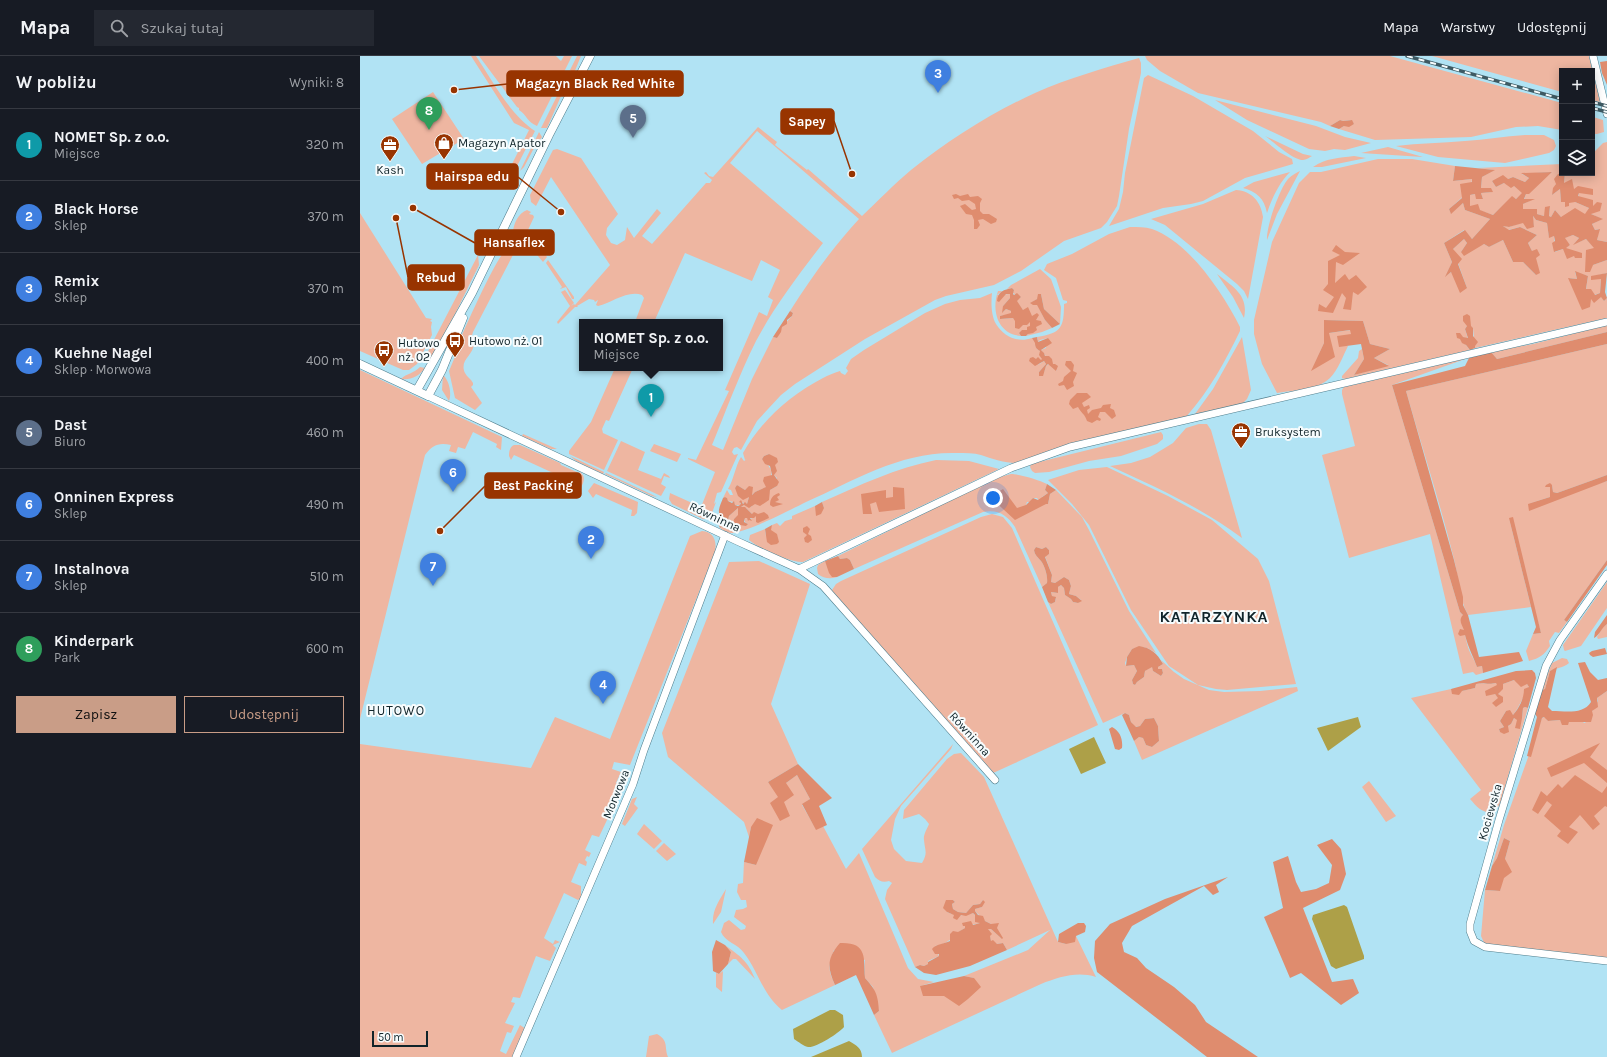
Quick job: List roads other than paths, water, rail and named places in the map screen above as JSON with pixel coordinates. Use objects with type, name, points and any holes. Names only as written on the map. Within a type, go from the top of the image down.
[{"type":"street","points":[[417,390],[472,293],[549,135],[590,56]]},
{"type":"street","points":[[1593,56],[1607,114]]},
{"type":"street","points":[[428,396],[442,370],[472,293]]},
{"type":"street","points":[[799,568],[1011,468],[1070,447],[1607,322]]},
{"type":"street","name":"Równinna","points":[[360,364],[725,535],[799,568],[823,586],[995,780]]},
{"type":"street","name":"Morwowa","points":[[516,1057],[633,784],[647,742],[725,535]]},
{"type":"street","name":"Kociewska","points":[[1607,574],[1560,640],[1546,666],[1499,820],[1470,924],[1470,931],[1474,941],[1485,947],[1607,961]]},
{"type":"railway","points":[[1407,56],[1559,98]]},
{"type":"railway","points":[[1595,103],[1607,106]]},
{"type":"railway","points":[[1595,109],[1607,112]]},
{"type":"place","name":"Magazyn Black Red White","points":[[454,90]]},
{"type":"place","name":"Remix","points":[[938,93]]},
{"type":"place","name":"Kinderpark","points":[[429,130]]},
{"type":"place","name":"Dast","points":[[633,138]]},
{"type":"place","name":"Magazyn Apator","points":[[444,160]]},
{"type":"place","name":"Kash","points":[[390,162]]},
{"type":"place","name":"Sapey","points":[[852,174]]},
{"type":"place","name":"Hansaflex","points":[[413,208]]},
{"type":"place","name":"Hairspa edu","points":[[561,212]]},
{"type":"place","name":"Rebud","points":[[396,218]]},
{"type":"place","name":"Hutowo nż. 01","points":[[455,358]]},
{"type":"place","name":"Hutowo nż. 02","points":[[384,367]]},
{"type":"place","name":"NOMET Sp. z o.o.","points":[[651,417]]},
{"type":"place","name":"Bruksystem","points":[[1241,449]]},
{"type":"place","name":"Onninen Express","points":[[453,492]]},
{"type":"place","name":"Best Packing","points":[[440,531]]},
{"type":"place","name":"Black Horse","points":[[591,559]]},
{"type":"place","name":"Instalnova","points":[[433,586]]},
{"type":"place","name":"Kuehne Nagel","points":[[603,704]]},
{"type":"district","name":"KATARZYNKA","points":[[1214,616]]},
{"type":"district","name":"HUTOWO","points":[[396,710]]}]
